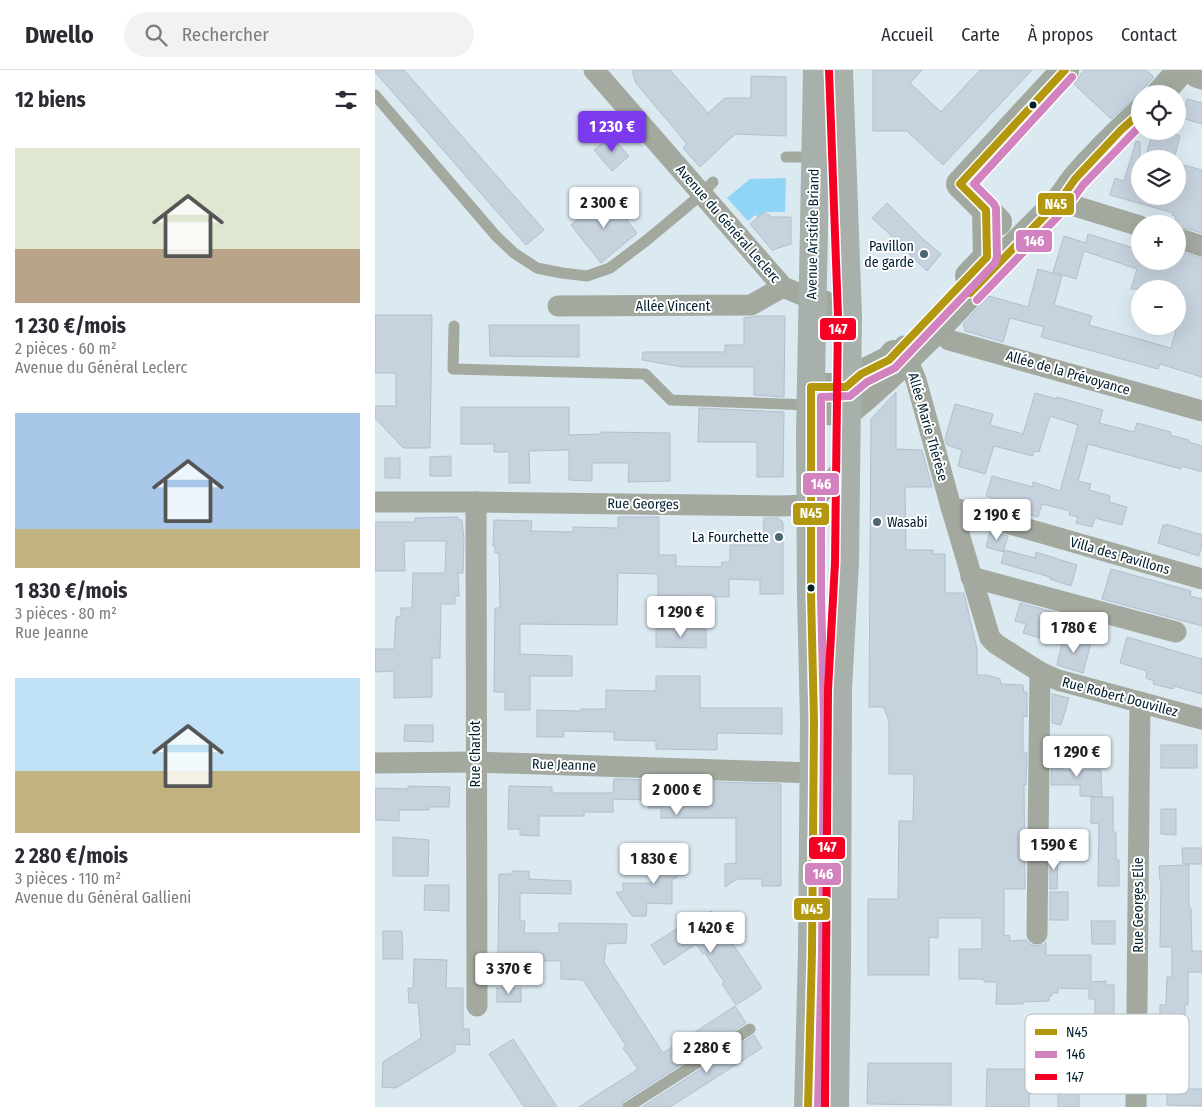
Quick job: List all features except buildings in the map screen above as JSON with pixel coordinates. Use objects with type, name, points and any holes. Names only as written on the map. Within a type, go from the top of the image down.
[{"type":"main road","name":"Avenue Aristide Briand","points":[[808,1107],[814,722],[810,505],[814,157],[817,70]]},
{"type":"main road","name":"Avenue Aristide Briand","points":[[835,1107],[838,690],[845,562],[847,399],[847,316],[839,70]]},
{"type":"main road","points":[[1018,242],[960,184],[1065,70]]},
{"type":"main road","points":[[1168,85],[1181,70]]},
{"type":"main road","points":[[811,396],[825,410],[847,399],[937,329],[1061,199],[1075,179],[1131,122]]},
{"type":"main road","points":[[905,352],[987,257],[986,210]]},
{"type":"main road","points":[[812,299],[847,316]]},
{"type":"street","points":[[1189,70],[1196,77],[1202,79]]},
{"type":"street","name":"Avenue du Général Leclerc","points":[[597,72],[707,188],[783,287],[812,299]]},
{"type":"street","points":[[1061,199],[1077,207],[1131,223]]},
{"type":"street","points":[[1186,241],[1202,246]]},
{"type":"street","name":"Allée Vincent","points":[[558,306],[751,305],[783,287]]},
{"type":"street","name":"Allée de la Prévoyance","points":[[937,329],[949,340],[1202,411]]},
{"type":"street","name":"Allée Marie Thérèse","points":[[905,352],[916,380],[989,638],[1040,672]]},
{"type":"street","points":[[810,505],[845,466]]},
{"type":"street","name":"Rue Georges","points":[[375,502],[810,505]]},
{"type":"street","name":"Rue Charlot","points":[[476,502],[475,762],[477,1006]]},
{"type":"street","name":"Villa des Pavillons","points":[[951,507],[1202,579]]},
{"type":"street","points":[[971,576],[1176,632]]},
{"type":"street","points":[[1037,934],[1040,672]]},
{"type":"street","name":"Rue Robert Douvillez","points":[[1040,672],[1058,680],[1202,719]]},
{"type":"street","name":"Rue Georges Elie","points":[[1137,1014],[1140,702]]},
{"type":"street","name":"Rue Jeanne","points":[[375,763],[475,762],[813,773]]},
{"type":"street","name":"Rue Georges Elie","points":[[1136,1094],[1136,1107]]},
{"type":"lane","points":[[375,95],[495,236],[514,253],[537,268],[587,276],[610,268],[647,240],[707,188]]},
{"type":"lane","points":[[786,157],[814,157]]},
{"type":"lane","points":[[454,326],[453,369],[645,374],[671,400],[811,396]]},
{"type":"lane","points":[[628,1107],[750,1029]]},
{"type":"shaded area","points":[[786,178],[785,212],[764,212],[758,217],[755,215],[748,221],[727,198],[750,179]]},
{"type":"transit line","name":"147","points":[[825,1107],[828,690],[835,563],[838,316],[829,70]]},
{"type":"transit line","name":"N45","points":[[808,1107],[812,951],[814,722],[811,595],[811,387],[846,387],[861,374],[889,360],[987,257],[986,210],[960,184],[1065,70]]},
{"type":"transit line","name":"146","points":[[818,1107],[822,951],[824,722],[821,595],[821,397],[850,396],[867,382],[895,368],[995,263],[997,257],[996,208],[974,184],[1072,77]]},
{"type":"transit line","name":"N45","points":[[970,293],[1061,199],[1075,179],[1131,121]]},
{"type":"transit line","name":"146","points":[[977,300],[1068,206],[1083,185],[1131,135]]},
{"type":"place","name":"Pavillon de garde","points":[[924,254]]},
{"type":"place","name":"Wasabi","points":[[877,522]]},
{"type":"place","name":"La Fourchette","points":[[779,537]]}]
